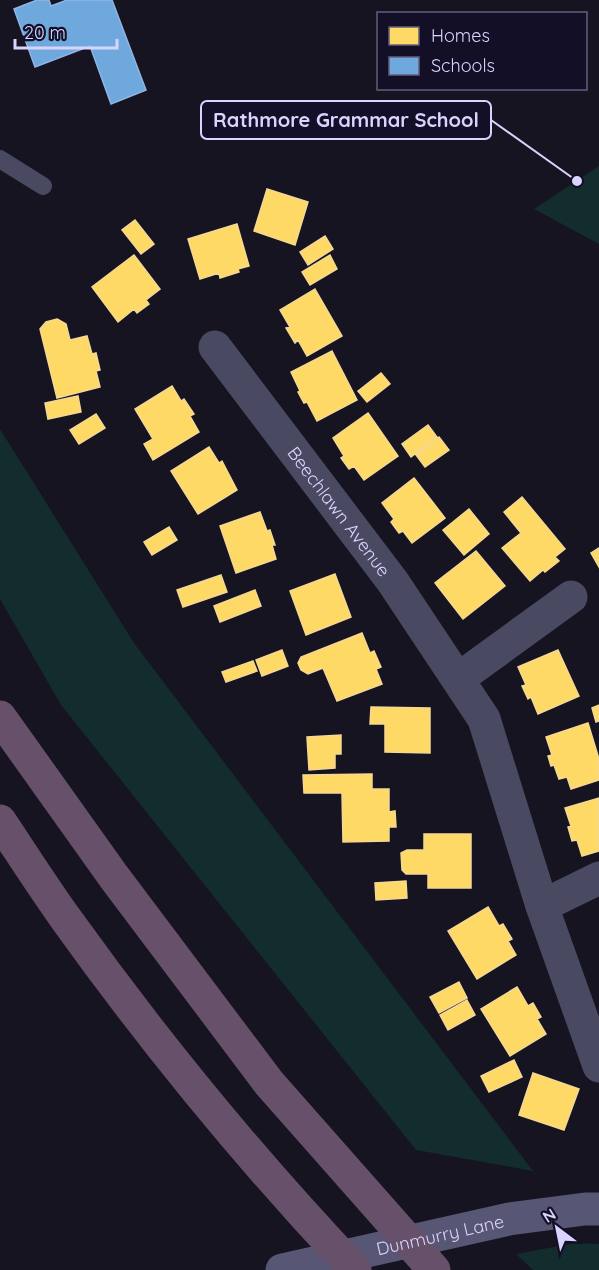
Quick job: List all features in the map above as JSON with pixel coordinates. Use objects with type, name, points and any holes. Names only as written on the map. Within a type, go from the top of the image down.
[{"type":"highway","points":[[0,717],[114,877],[269,1083],[434,1270]]},
{"type":"highway","points":[[0,821],[65,918],[187,1078],[303,1215],[355,1270]]},
{"type":"street","name":"Beechlawn Avenue","points":[[215,347],[393,582],[484,719],[542,906],[599,1066]]},
{"type":"street","points":[[458,679],[572,597]]},
{"type":"street","points":[[542,906],[599,878]]},
{"type":"street","name":"Dunmurry Lane","points":[[282,1270],[508,1219],[599,1209]]},
{"type":"lane","points":[[0,159],[43,186]]},
{"type":"green space","points":[[599,166],[599,244],[534,209]]},
{"type":"green space","points":[[0,429],[134,643],[533,1171],[416,1150],[61,705],[0,599]]},
{"type":"green space","points":[[575,1243],[599,1244],[599,1270],[533,1270],[516,1254]]},
{"type":"building: Homes","points":[[267,189],[308,202],[295,245],[254,231]]},
{"type":"building: Homes","points":[[135,220],[154,244],[141,254],[122,230]]},
{"type":"building: Homes","points":[[237,224],[249,266],[220,278],[219,273],[200,279],[188,239]]},
{"type":"building: Homes","points":[[325,236],[333,249],[308,265],[300,252]]},
{"type":"building: Homes","points":[[134,255],[160,289],[146,300],[149,304],[137,313],[134,309],[118,322],[92,287]]},
{"type":"building: Homes","points":[[330,255],[337,269],[310,285],[302,272]]},
{"type":"building: Homes","points":[[315,289],[342,336],[307,356],[298,340],[295,343],[286,328],[290,327],[280,310]]},
{"type":"building: Homes","points":[[57,319],[66,324],[70,340],[87,336],[92,354],[96,353],[100,370],[96,371],[100,387],[57,398],[40,329],[46,322]]},
{"type":"building: Homes","points":[[332,351],[357,400],[317,421],[307,402],[304,403],[298,392],[300,391],[291,372]]},
{"type":"building: Homes","points":[[381,373],[390,384],[367,402],[358,391]]},
{"type":"building: Homes","points":[[172,386],[181,401],[184,399],[194,414],[190,416],[199,432],[153,460],[144,444],[153,439],[135,409]]},
{"type":"building: Homes","points":[[78,396],[81,412],[48,419],[45,403]]},
{"type":"building: Homes","points":[[368,413],[398,456],[364,480],[354,466],[349,469],[341,458],[344,456],[333,438]]},
{"type":"building: Homes","points":[[96,414],[105,428],[79,444],[70,430]]},
{"type":"building: Homes","points":[[428,425],[437,437],[411,457],[402,444]]},
{"type":"building: Homes","points":[[439,437],[449,450],[425,467],[416,455]]},
{"type":"building: Homes","points":[[209,447],[219,463],[222,461],[237,490],[198,514],[171,471]]},
{"type":"building: Homes","points":[[414,478],[445,518],[412,543],[403,531],[399,533],[391,522],[394,519],[382,503]]},
{"type":"building: Homes","points":[[522,497],[565,549],[555,557],[559,561],[530,581],[502,548],[521,533],[504,512]]},
{"type":"building: Homes","points":[[469,509],[489,534],[464,555],[443,530]]},
{"type":"building: Homes","points":[[260,512],[267,531],[270,530],[275,545],[272,545],[276,559],[236,573],[220,526]]},
{"type":"building: Homes","points":[[169,527],[177,540],[152,555],[144,542]]},
{"type":"building: Homes","points":[[599,548],[599,567],[591,553]]},
{"type":"building: Homes","points":[[476,551],[505,586],[463,619],[435,583]]},
{"type":"building: Homes","points":[[335,574],[351,617],[306,635],[290,591]]},
{"type":"building: Homes","points":[[221,575],[227,592],[183,607],[177,590]]},
{"type":"building: Homes","points":[[255,590],[261,606],[220,622],[214,606]]},
{"type":"building: Homes","points":[[362,633],[370,653],[374,651],[381,667],[376,669],[382,684],[337,701],[323,668],[308,674],[301,670],[298,663],[301,657]]},
{"type":"building: Homes","points":[[282,650],[288,666],[262,676],[256,660]]},
{"type":"building: Homes","points":[[558,650],[579,696],[538,714],[531,697],[528,699],[522,686],[526,685],[518,667]]},
{"type":"building: Homes","points":[[253,661],[257,671],[226,682],[222,672]]},
{"type":"building: Homes","points":[[599,705],[599,721],[596,722],[592,708]]},
{"type":"building: Homes","points":[[371,707],[430,708],[430,753],[385,752],[385,724],[370,724]]},
{"type":"building: Homes","points":[[588,723],[599,759],[599,780],[571,789],[567,777],[559,779],[554,765],[551,766],[548,756],[552,755],[546,737]]},
{"type":"building: Homes","points":[[341,735],[341,754],[335,754],[335,768],[309,770],[307,737]]},
{"type":"building: Homes","points":[[372,774],[372,789],[389,789],[389,812],[395,811],[396,827],[389,827],[389,841],[343,842],[342,793],[304,793],[303,775]]},
{"type":"building: Homes","points":[[599,798],[599,851],[582,856],[577,840],[572,841],[568,827],[571,826],[565,808]]},
{"type":"building: Homes","points":[[424,834],[471,834],[471,888],[428,888],[428,874],[406,874],[402,870],[401,853],[407,850],[424,850]]},
{"type":"building: Homes","points":[[406,881],[407,898],[376,900],[375,883]]},
{"type":"building: Homes","points":[[488,907],[499,926],[503,924],[512,939],[508,941],[516,955],[477,979],[448,931]]},
{"type":"building: Homes","points":[[459,982],[467,998],[439,1013],[430,997]]},
{"type":"building: Homes","points":[[517,987],[528,1006],[533,1003],[541,1017],[537,1019],[546,1034],[510,1056],[481,1009]]},
{"type":"building: Homes","points":[[467,1000],[475,1015],[448,1030],[440,1015]]},
{"type":"building: Homes","points":[[514,1060],[522,1077],[489,1092],[481,1076]]},
{"type":"building: Homes","points":[[533,1073],[579,1089],[564,1130],[519,1115]]},
{"type":"building: Schools","points":[[37,0],[49,0],[51,6],[67,0],[112,0],[146,90],[111,104],[90,46],[35,67],[14,9]]},
{"type":"place","name":"Rathmore Grammar School","points":[[577,181]]}]
